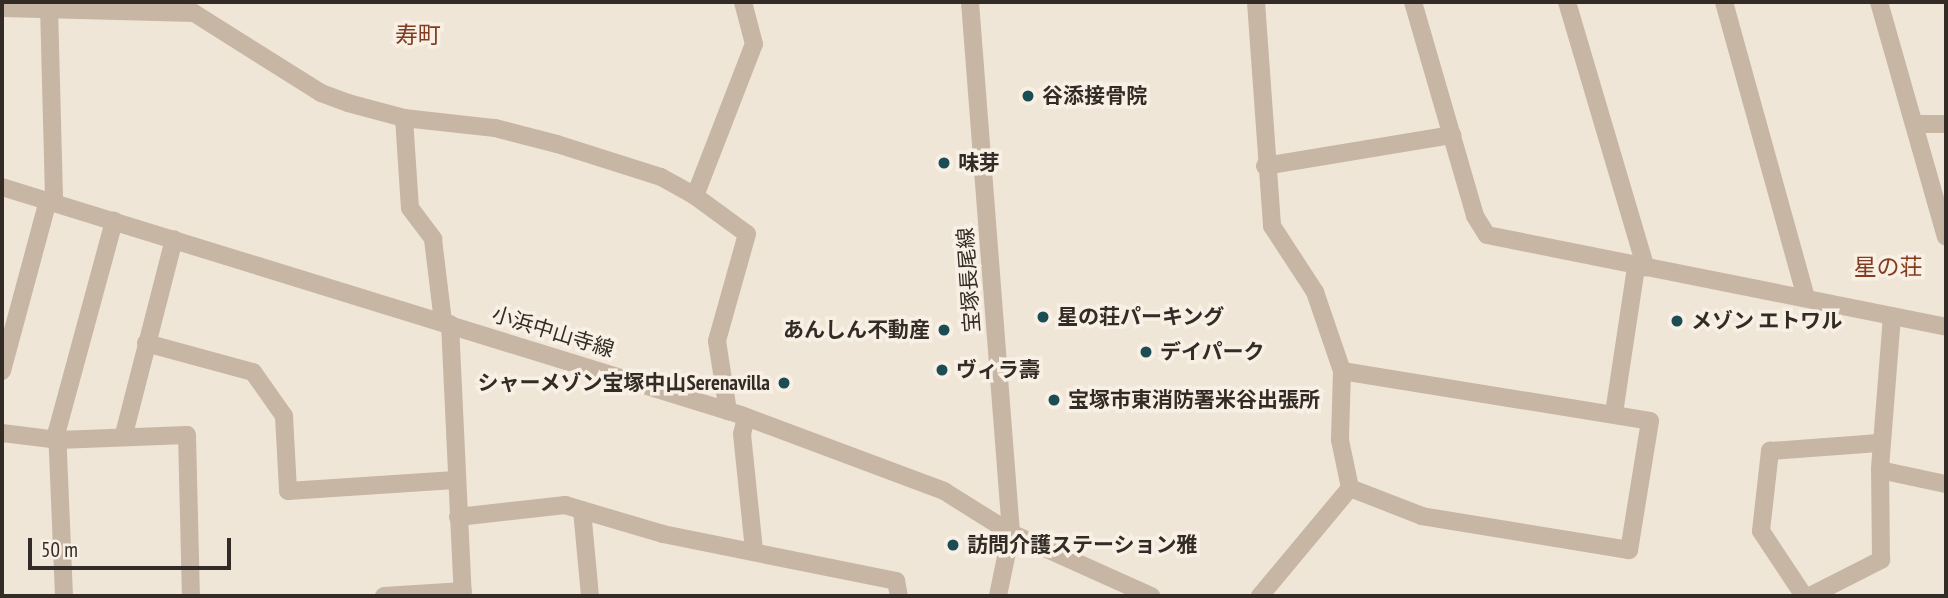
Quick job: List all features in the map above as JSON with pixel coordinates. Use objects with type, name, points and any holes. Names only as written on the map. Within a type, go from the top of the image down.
[{"type":"street","points":[[695,196],[754,44],[743,2]]},
{"type":"street","name":"宝塚長尾線","points":[[970,2],[1011,533],[998,596]]},
{"type":"street","points":[[1256,2],[1265,166],[1272,226],[1315,292],[1342,371],[1340,440],[1350,488]]},
{"type":"street","points":[[1413,2],[1475,216],[1487,235],[1946,327]]},
{"type":"street","points":[[1567,2],[1641,268],[1614,412]]},
{"type":"street","points":[[1724,2],[1806,297]]},
{"type":"street","points":[[1879,2],[1946,237]]},
{"type":"street","points":[[9,6],[194,13],[321,93],[404,118],[495,128],[557,144],[661,177],[695,196],[747,234],[718,341],[728,411]]},
{"type":"street","points":[[2,371],[51,202],[50,6]]},
{"type":"street","points":[[384,596],[463,594],[447,323],[433,239],[410,208],[404,118]]},
{"type":"street","points":[[1914,124],[1946,124]]},
{"type":"street","points":[[1265,166],[1452,135]]},
{"type":"street","name":"小浜中山寺線","points":[[2,187],[746,417],[944,491],[1011,533],[1151,596]]},
{"type":"street","points":[[64,596],[58,440],[114,220]]},
{"type":"street","points":[[124,434],[174,239]]},
{"type":"street","points":[[1810,596],[1881,559],[1879,443],[1892,316]]},
{"type":"street","points":[[146,343],[253,372],[284,416],[288,491],[456,480]]},
{"type":"street","points":[[1342,371],[1614,412],[1650,421],[1629,550],[1422,516],[1350,488]]},
{"type":"street","points":[[746,417],[742,434],[754,551]]},
{"type":"street","points":[[2,433],[58,440],[124,434],[187,435],[191,596]]},
{"type":"street","points":[[1804,596],[1761,531],[1770,451],[1879,443]]},
{"type":"street","points":[[1880,470],[1946,484]]},
{"type":"street","points":[[1260,596],[1350,488]]},
{"type":"street","points":[[458,517],[565,505],[663,534],[896,581],[899,596]]},
{"type":"street","points":[[582,510],[590,596]]},
{"type":"place","name":"谷添接骨院","points":[[1028,96]]},
{"type":"place","name":"味芽","points":[[944,163]]},
{"type":"place","name":"星の荘パーキング","points":[[1043,317]]},
{"type":"place","name":"メゾン エトワル","points":[[1677,321]]},
{"type":"place","name":"あんしん不動産","points":[[944,330]]},
{"type":"place","name":"デイパーク","points":[[1146,352]]},
{"type":"place","name":"ヴィラ壽","points":[[942,370]]},
{"type":"place","name":"シャーメゾン宝塚中山Serenavilla","points":[[784,383]]},
{"type":"place","name":"宝塚市東消防署米谷出張所","points":[[1054,400]]},
{"type":"place","name":"訪問介護ステーション雅","points":[[953,545]]},
{"type":"district","name":"寿町","points":[[418,35]]},
{"type":"district","name":"星の荘","points":[[1888,267]]}]
